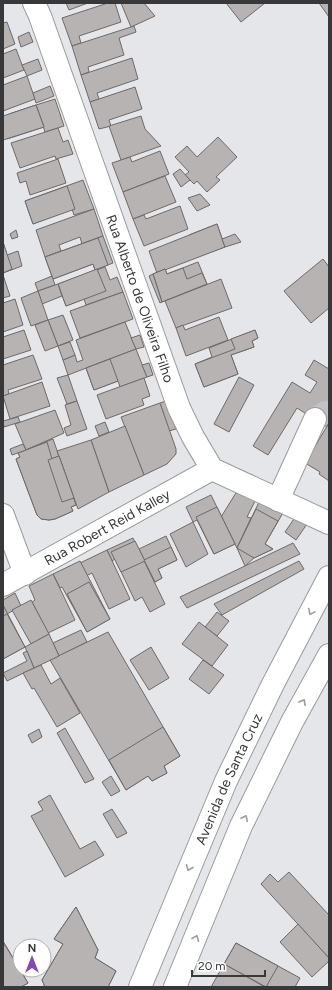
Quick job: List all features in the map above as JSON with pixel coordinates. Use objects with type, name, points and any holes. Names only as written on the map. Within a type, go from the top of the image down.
[{"type":"street","name":"Rua Alberto de Oliveira Filho","points":[[34,3],[40,16],[179,408],[193,437],[212,469]]},
{"type":"street","points":[[278,500],[315,419]]},
{"type":"street","points":[[212,469],[329,523]]},
{"type":"street","name":"Rua Robert Reid Kalley","points":[[3,585],[212,469]]},
{"type":"street","points":[[3,515],[25,574]]},
{"type":"street","name":"Avenida de Santa Cruz","points":[[140,987],[226,781],[273,684],[329,577]]},
{"type":"street","points":[[175,987],[241,826],[292,722],[329,655]]},
{"type":"building","points":[[66,3],[88,3],[69,10]]},
{"type":"building","points":[[108,3],[115,3],[121,22],[79,36],[81,43],[72,46],[62,18]]},
{"type":"building","points":[[121,3],[144,3],[155,16],[131,27]]},
{"type":"building","points":[[226,3],[265,3],[241,22]]},
{"type":"building","points":[[319,3],[329,3],[329,17]]},
{"type":"building","points":[[7,22],[15,44],[3,49],[3,23]]},
{"type":"building","points":[[134,26],[136,32],[119,38],[124,55],[88,67],[89,72],[81,75],[72,46]]},
{"type":"building","points":[[29,32],[33,42],[21,47],[18,37]]},
{"type":"building","points":[[16,49],[24,70],[3,78],[3,54]]},
{"type":"building","points":[[132,58],[138,79],[97,93],[99,99],[90,102],[81,75]]},
{"type":"building","points":[[38,59],[42,70],[27,76],[22,65]]},
{"type":"building","points":[[27,76],[35,99],[3,111],[3,85]]},
{"type":"building","points":[[50,86],[54,96],[36,103],[33,93]]},
{"type":"building","points":[[135,87],[142,109],[109,120],[111,126],[99,129],[90,102]]},
{"type":"building","points":[[55,99],[64,126],[45,132],[36,105]]},
{"type":"building","points":[[36,105],[44,127],[7,139],[3,124],[11,121],[9,114]]},
{"type":"building","points":[[36,105],[44,127],[3,140],[3,116]]},
{"type":"building","points":[[141,116],[145,129],[161,146],[121,160],[109,126]]},
{"type":"building","points":[[58,128],[63,142],[68,140],[73,154],[56,159],[55,156],[20,168],[11,143]]},
{"type":"building","points":[[218,137],[237,157],[216,177],[220,180],[207,192],[197,181],[194,184],[185,175],[189,172],[175,157],[187,146],[197,157]]},
{"type":"building","points":[[160,151],[169,174],[123,192],[112,163],[130,157],[132,162]]},
{"type":"building","points":[[58,159],[66,183],[30,195],[26,181],[20,183],[17,173]]},
{"type":"building","points":[[180,169],[190,180],[181,187],[173,174]]},
{"type":"building","points":[[165,176],[176,202],[133,219],[123,192]]},
{"type":"building","points":[[83,180],[94,209],[74,215],[72,209],[33,224],[25,201]]},
{"type":"building","points":[[67,186],[75,209],[33,224],[25,201]]},
{"type":"building","points":[[200,194],[210,205],[197,211],[188,198]]},
{"type":"building","points":[[180,206],[188,229],[144,246],[133,219],[144,215],[146,219]]},
{"type":"building","points":[[94,209],[103,236],[82,244],[80,237],[59,245],[61,251],[45,257],[36,230]]},
{"type":"building","points":[[217,224],[225,247],[197,257],[189,235]]},
{"type":"building","points":[[217,224],[225,247],[157,273],[149,251]]},
{"type":"building","points":[[16,230],[18,237],[12,239],[10,234]]},
{"type":"building","points":[[235,234],[241,242],[225,247],[222,239]]},
{"type":"building","points":[[103,236],[113,263],[95,270],[93,264],[53,279],[45,257]]},
{"type":"building","points":[[98,238],[108,265],[95,270],[93,264],[53,279],[45,257]]},
{"type":"building","points":[[3,242],[7,255],[18,251],[22,266],[3,273]]},
{"type":"building","points":[[3,242],[12,269],[3,273]]},
{"type":"building","points":[[323,259],[329,267],[329,308],[311,323],[284,291]]},
{"type":"building","points":[[198,262],[207,284],[162,302],[153,274],[165,269],[167,274]]},
{"type":"building","points":[[105,267],[110,280],[117,277],[123,292],[86,305],[84,299],[66,306],[58,284]]},
{"type":"building","points":[[183,268],[187,279],[202,273],[207,284],[162,302],[153,274],[165,269],[167,274]]},
{"type":"building","points":[[97,269],[106,291],[66,306],[58,284]]},
{"type":"building","points":[[153,274],[162,302],[160,303],[149,276]]},
{"type":"building","points":[[3,275],[10,296],[3,298]]},
{"type":"building","points":[[52,276],[55,285],[38,291],[35,283]]},
{"type":"building","points":[[221,279],[232,308],[176,328],[165,301]]},
{"type":"building","points":[[58,284],[62,296],[42,304],[38,291]]},
{"type":"building","points":[[38,291],[48,320],[31,326],[21,298]]},
{"type":"building","points":[[123,292],[133,319],[80,338],[70,311]]},
{"type":"building","points":[[15,299],[23,325],[3,332],[3,303]]},
{"type":"building","points":[[63,315],[73,340],[58,346],[48,320]]},
{"type":"building","points":[[219,317],[228,340],[186,356],[176,328],[183,325],[185,330]]},
{"type":"building","points":[[48,320],[58,346],[45,351],[35,325]]},
{"type":"building","points":[[125,322],[136,349],[68,375],[63,360],[75,355],[77,362],[83,360],[76,340]]},
{"type":"building","points":[[24,330],[31,350],[3,359],[3,337]]},
{"type":"building","points":[[255,330],[258,338],[252,341],[254,347],[231,355],[238,374],[204,387],[195,364],[212,357],[209,348]]},
{"type":"building","points":[[255,330],[258,338],[252,341],[254,347],[231,355],[238,374],[204,387],[195,364],[235,349],[231,339]]},
{"type":"building","points":[[140,335],[144,347],[136,349],[131,338]]},
{"type":"building","points":[[70,342],[75,355],[63,360],[58,346]]},
{"type":"building","points":[[136,349],[147,377],[120,387],[118,381],[94,390],[86,368]]},
{"type":"building","points":[[33,355],[42,379],[8,390],[9,394],[3,396],[3,365]]},
{"type":"building","points":[[110,359],[118,381],[94,390],[86,368]]},
{"type":"building","points":[[314,360],[329,369],[329,423],[327,427],[297,408],[268,455],[253,446],[292,382],[310,393],[317,382],[305,375]]},
{"type":"building","points":[[149,363],[153,375],[147,377],[142,365]]},
{"type":"building","points":[[68,375],[77,401],[67,404],[57,378]]},
{"type":"building","points":[[239,377],[254,385],[229,432],[214,424]]},
{"type":"building","points":[[144,378],[150,396],[142,399],[144,405],[106,419],[97,395]]},
{"type":"building","points":[[42,382],[50,406],[10,419],[3,396]]},
{"type":"building","points":[[77,401],[87,429],[67,436],[64,428],[71,425],[65,405]]},
{"type":"building","points":[[166,401],[176,429],[169,431],[160,403]]},
{"type":"building","points":[[160,403],[176,449],[176,454],[167,464],[144,475],[121,417]]},
{"type":"building","points":[[55,410],[64,433],[26,450],[15,424]]},
{"type":"building","points":[[18,417],[20,422],[4,427],[3,421]]},
{"type":"building","points":[[105,422],[109,432],[99,436],[95,426]]},
{"type":"building","points":[[329,423],[329,481],[319,474],[320,472],[305,463]]},
{"type":"building","points":[[125,426],[144,475],[109,492],[91,440]]},
{"type":"building","points":[[53,439],[76,505],[71,507],[73,511],[49,520],[41,519],[37,515],[16,459],[20,457],[18,453]]},
{"type":"building","points":[[91,440],[109,492],[78,509],[57,451]]},
{"type":"building","points":[[47,442],[52,459],[59,456],[76,505],[71,507],[73,511],[49,520],[41,519],[37,515],[16,459],[20,457],[18,453]]},
{"type":"building","points":[[23,444],[26,450],[12,455],[10,449]]},
{"type":"building","points":[[59,456],[74,498],[62,502],[48,460]]},
{"type":"building","points":[[239,488],[257,497],[247,517],[251,518],[237,548],[221,517]]},
{"type":"building","points":[[211,495],[235,544],[214,554],[197,520],[193,522],[186,507]]},
{"type":"building","points":[[260,500],[284,511],[265,544],[273,549],[254,558],[245,566],[237,548]]},
{"type":"building","points":[[217,507],[235,544],[214,554],[196,517]]},
{"type":"building","points":[[256,509],[278,521],[265,544],[273,549],[254,558],[237,548]]},
{"type":"building","points":[[296,516],[307,524],[296,540],[285,532]]},
{"type":"building","points":[[193,522],[208,554],[186,567],[170,534]]},
{"type":"building","points":[[166,536],[177,560],[158,569],[162,578],[155,582],[139,549]]},
{"type":"building","points":[[133,538],[165,604],[150,612],[142,597],[135,601],[115,559],[112,561],[107,550]]},
{"type":"building","points":[[135,541],[145,561],[121,572],[111,552]]},
{"type":"building","points":[[293,543],[300,554],[187,608],[180,597]]},
{"type":"building","points":[[171,547],[177,560],[158,569],[162,578],[155,582],[144,560]]},
{"type":"building","points":[[107,550],[130,599],[109,609],[92,573],[86,576],[80,563]]},
{"type":"building","points":[[80,561],[110,619],[87,632],[53,574]]},
{"type":"building","points":[[299,561],[304,569],[222,615],[214,604]]},
{"type":"building","points":[[53,574],[75,620],[48,633],[32,602],[35,600],[29,586]]},
{"type":"building","points":[[89,582],[110,619],[87,632],[67,594]]},
{"type":"building","points":[[15,593],[21,606],[7,614],[3,605],[3,600]]},
{"type":"building","points":[[31,600],[49,634],[31,644],[12,610]]},
{"type":"building","points":[[3,605],[25,647],[3,659]]},
{"type":"building","points":[[217,612],[229,621],[217,636],[205,627]]},
{"type":"building","points":[[7,614],[25,647],[3,659],[3,616]]},
{"type":"building","points":[[199,622],[228,645],[212,666],[182,644]]},
{"type":"building","points":[[81,630],[87,642],[59,656],[53,643]]},
{"type":"building","points":[[108,632],[180,756],[164,766],[167,773],[152,781],[148,776],[126,790],[50,660]]},
{"type":"building","points":[[49,634],[59,656],[34,668],[25,647]]},
{"type":"building","points":[[151,647],[169,678],[149,690],[130,660]]},
{"type":"building","points":[[27,651],[34,668],[7,681],[3,673],[27,661],[23,653]]},
{"type":"building","points":[[203,660],[224,675],[209,694],[189,679]]},
{"type":"building","points":[[41,665],[51,684],[60,678],[80,713],[57,727],[34,688],[32,689],[23,673]]},
{"type":"building","points":[[163,727],[180,756],[164,766],[167,773],[152,781],[148,776],[126,790],[109,760]]},
{"type":"building","points":[[65,728],[94,779],[85,783],[57,733]]},
{"type":"building","points":[[39,729],[42,737],[32,743],[28,735]]},
{"type":"building","points":[[111,776],[120,791],[111,796],[102,782]]},
{"type":"building","points":[[50,795],[80,849],[95,841],[104,855],[65,877],[31,816],[43,810],[38,802]]},
{"type":"building","points":[[112,809],[127,833],[117,838],[103,814]]},
{"type":"building","points":[[289,872],[329,915],[329,958],[261,884],[270,874],[278,882]]},
{"type":"building","points":[[76,907],[98,950],[95,958],[116,971],[108,987],[45,987],[42,980],[43,978],[52,978],[52,963],[63,944],[54,939]]},
{"type":"building","points":[[76,907],[98,950],[95,958],[116,971],[108,987],[45,987],[42,980],[43,978],[52,978],[52,963],[63,944],[54,939]]},
{"type":"building","points":[[298,924],[329,958],[329,961],[312,977],[280,942]]},
{"type":"building","points":[[3,941],[12,956],[12,978],[25,978],[28,983],[21,987],[3,987]]},
{"type":"building","points":[[236,943],[300,978],[295,987],[265,987],[224,964]]},
{"type":"building","points":[[236,943],[278,966],[266,987],[224,964]]},
{"type":"building","points":[[3,945],[5,945],[12,957],[12,978],[25,978],[28,983],[21,987],[3,987]]},
{"type":"building","points":[[224,964],[265,987],[211,987]]},
{"type":"tunnel","points":[[315,419],[325,412],[329,412]]}]
